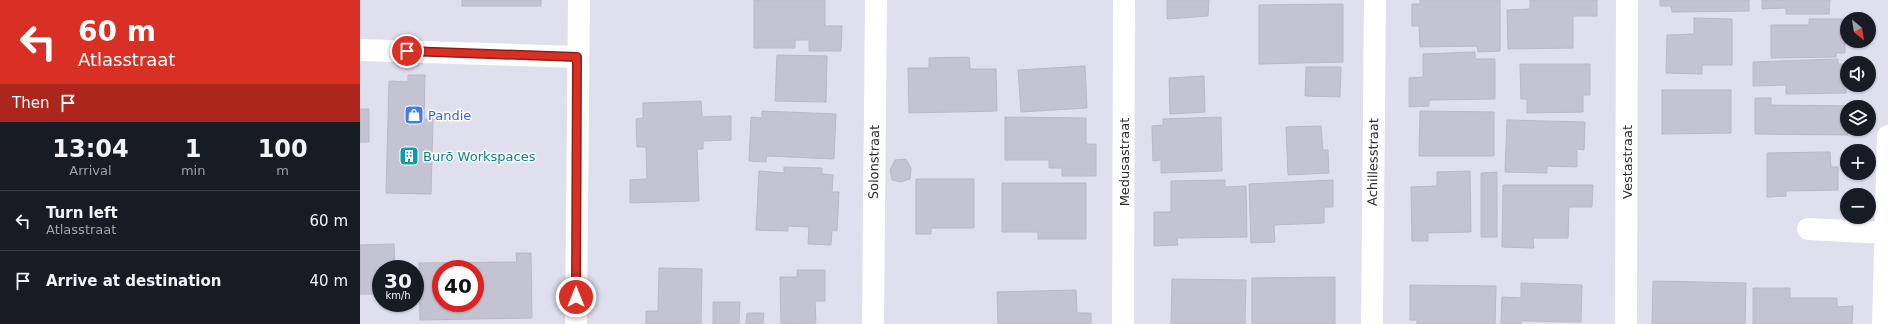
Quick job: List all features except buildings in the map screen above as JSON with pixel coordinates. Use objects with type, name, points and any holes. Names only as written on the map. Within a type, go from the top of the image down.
[{"type":"street","points":[[576,324],[577,57],[579,0]]},
{"type":"street","name":"Solonstraat","points":[[873,324],[876,0]]},
{"type":"street","name":"Medusastraat","points":[[1123,324],[1124,0]]},
{"type":"street","name":"Achillesstraat","points":[[1372,324],[1375,0]]},
{"type":"street","name":"Vestastraat","points":[[1626,324],[1627,0]]},
{"type":"street","points":[[360,50],[577,57]]},
{"type":"street","points":[[1882,324],[1888,136]]},
{"type":"street","points":[[1808,229],[1885,233]]},
{"type":"place","name":"Pandie","points":[[414,115]]},
{"type":"place","name":"Burō Workspaces","points":[[409,156]]},
{"type":"route","points":[[407,51],[577,57],[576,297]]}]
